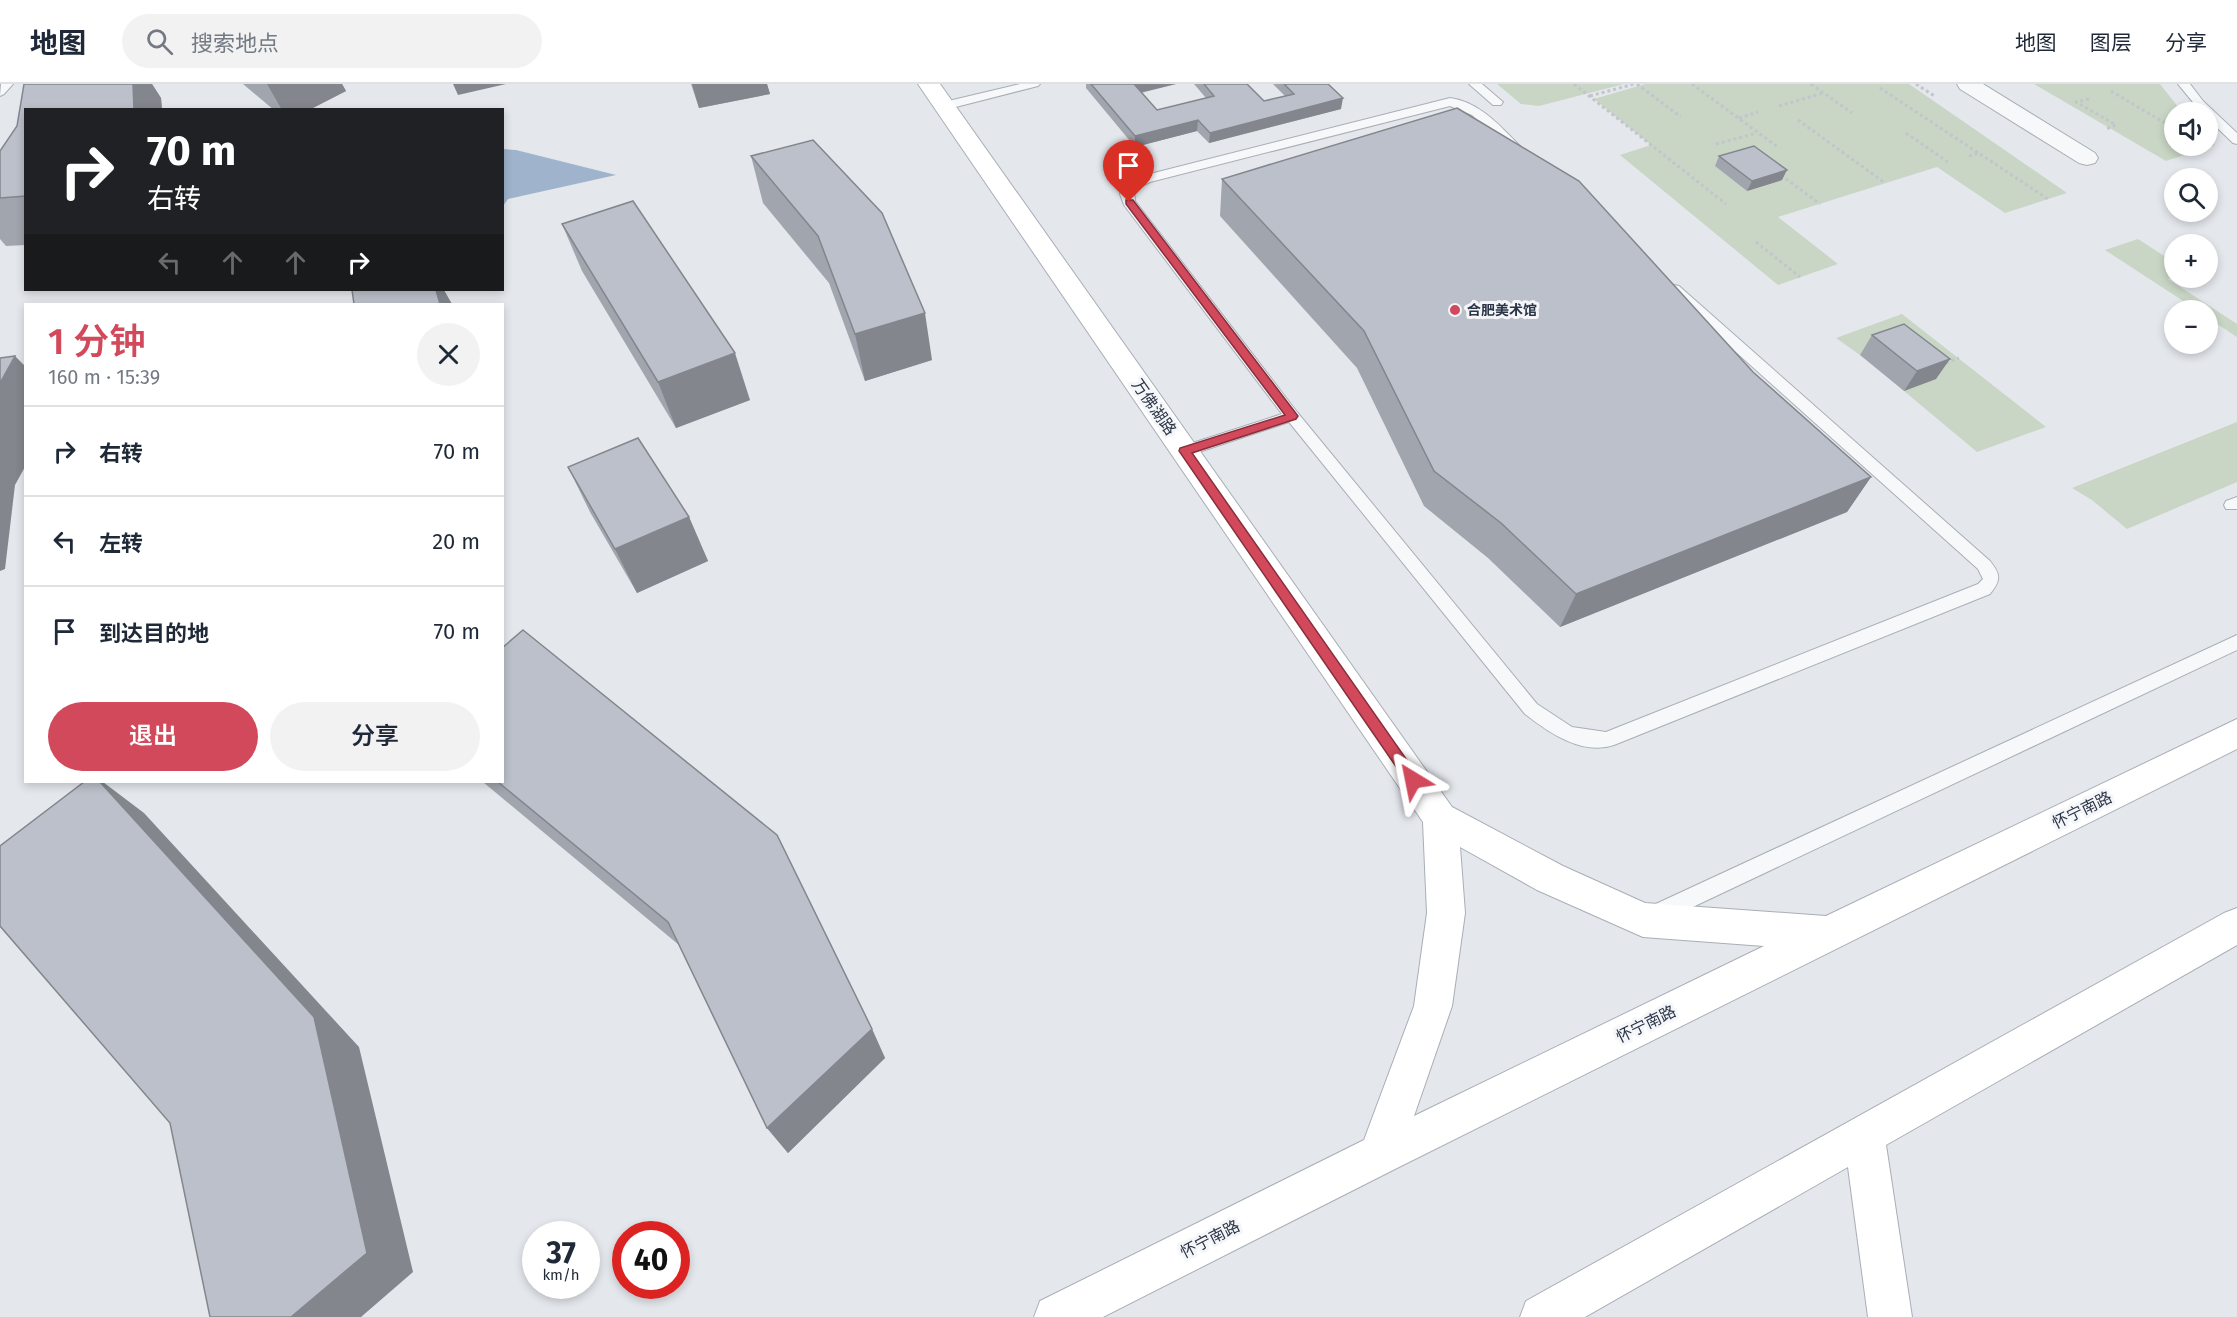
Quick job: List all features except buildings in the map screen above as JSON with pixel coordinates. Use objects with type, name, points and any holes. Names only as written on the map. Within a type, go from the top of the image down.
[{"type":"street","points":[[1968,84],[2087,158]]},
{"type":"street","name":"万佛湖路","points":[[936,95],[1440,818]]},
{"type":"street","name":"怀宁南路","points":[[1056,1317],[1380,1154],[1832,934],[2237,733]]},
{"type":"street","points":[[1440,818],[1550,879],[1643,920],[1832,934]]},
{"type":"street","points":[[1380,1154],[1433,1006],[1446,913],[1440,818]]},
{"type":"street","points":[[1548,1316],[1864,1134],[2237,925]]},
{"type":"street","points":[[1864,1134],[1890,1317]]},
{"type":"lane","points":[[0,92],[7,84]]},
{"type":"lane","points":[[936,95],[1034,84]]},
{"type":"lane","points":[[1475,84],[1497,102]]},
{"type":"lane","points":[[2184,84],[2199,104],[2237,140]]},
{"type":"lane","points":[[1527,159],[1474,111],[1461,104],[1450,102],[1146,179],[1128,188],[1126,194],[1129,202],[1292,416],[1531,709],[1567,735],[1588,740],[1607,740],[1984,589],[1988,585],[1991,574],[1984,565],[1662,278]]},
{"type":"lane","points":[[1185,451],[1292,416]]},
{"type":"lane","points":[[1643,920],[2237,642]]},
{"type":"path","points":[[1574,84],[1726,204]]},
{"type":"path","points":[[1590,96],[1636,84],[1681,117]]},
{"type":"path","points":[[1692,84],[1779,148]]},
{"type":"path","points":[[1811,84],[1852,113]]},
{"type":"path","points":[[1880,88],[2048,200]]},
{"type":"path","points":[[2111,91],[2164,122]]},
{"type":"path","points":[[1779,106],[1823,93]]},
{"type":"path","points":[[2089,99],[2076,102],[2116,125],[2098,131]]},
{"type":"path","points":[[1738,118],[1758,112]]},
{"type":"path","points":[[1798,120],[1886,183]]},
{"type":"path","points":[[1716,144],[1758,132]]},
{"type":"path","points":[[1906,133],[1948,162]]},
{"type":"path","points":[[1969,156],[1979,153]]},
{"type":"path","points":[[1778,173],[1820,204]]},
{"type":"path","points":[[1756,242],[1800,277]]},
{"type":"path","points":[[1942,364],[1959,358]]},
{"type":"green space","points":[[1497,84],[1624,84],[1539,106],[1521,104]]},
{"type":"green space","points":[[1645,84],[1909,84],[2067,193],[2005,213],[1937,167],[1778,217],[1838,264],[1778,285],[1620,155],[1651,145],[1594,99]]},
{"type":"green space","points":[[2034,84],[2160,84],[2174,102],[2164,102],[2164,156],[2181,156],[2166,161]]},
{"type":"green space","points":[[2138,239],[2164,256],[2164,288],[2182,288],[2200,300],[2182,300],[2105,250]]},
{"type":"green space","points":[[2218,312],[2237,324],[2237,337],[2218,325]]},
{"type":"green space","points":[[1902,314],[2046,427],[1977,452],[1904,391],[1936,379],[1892,344],[1860,355],[1836,338]]},
{"type":"green space","points":[[2237,422],[2237,482],[2127,529],[2092,500],[2072,488]]},
{"type":"water","points":[[504,149],[516,150],[616,175],[508,199],[504,205]]},
{"type":"place","name":"合肥美术馆","points":[[1455,310]]},
{"type":"route","points":[[1129,202],[1292,416],[1185,451],[1413,780]]}]
